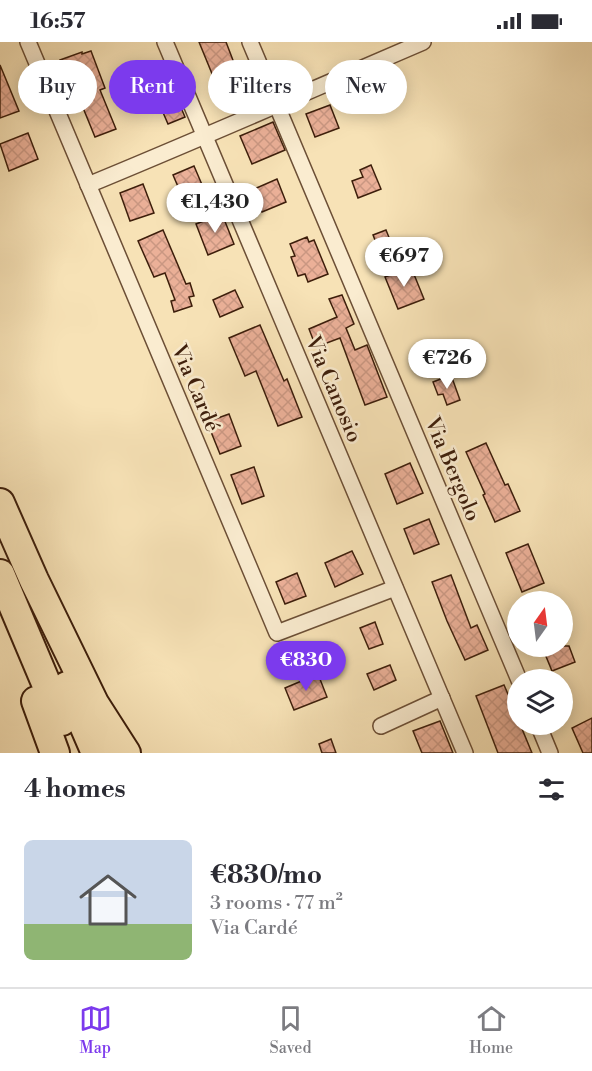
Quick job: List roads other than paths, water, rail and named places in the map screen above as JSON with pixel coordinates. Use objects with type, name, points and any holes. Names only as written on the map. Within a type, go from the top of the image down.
[{"type":"highway","points":[[0,503],[34,580],[94,703],[126,753]]},
{"type":"highway","points":[[0,528],[96,753]]},
{"type":"highway","points":[[0,574],[75,753]]},
{"type":"highway","points":[[0,606],[55,753]]},
{"type":"street","name":"Via Cardé","points":[[28,42],[278,633],[395,588]]},
{"type":"street","name":"Via Canosio","points":[[165,42],[465,753]]},
{"type":"street","name":"Via Bergolo","points":[[250,42],[258,60]]},
{"type":"street","points":[[313,88],[423,42]]},
{"type":"street","points":[[88,185],[254,114]]},
{"type":"street","name":"Via Bergolo","points":[[280,114],[514,669]]},
{"type":"street","points":[[381,726],[442,698]]},
{"type":"street","points":[[543,735],[550,753]]}]
